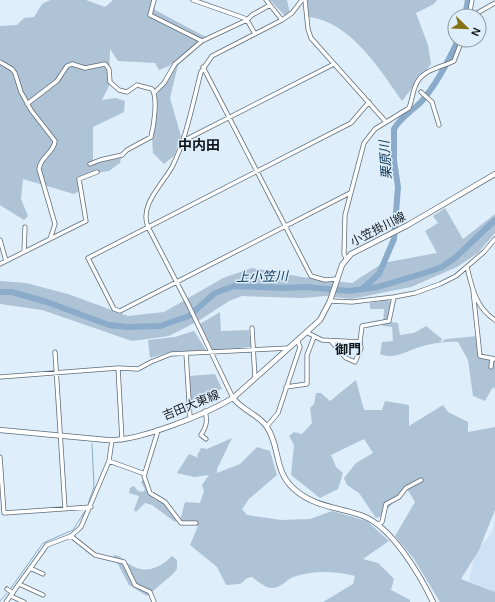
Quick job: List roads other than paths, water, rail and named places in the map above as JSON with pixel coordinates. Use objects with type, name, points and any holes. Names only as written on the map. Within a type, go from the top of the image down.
[{"type":"main road","name":"小笠掛川線","points":[[233,398],[298,342],[320,320],[330,300],[346,258],[361,247],[399,230],[495,174]]},
{"type":"main road","name":"吉田大東線","points":[[0,430],[122,440],[134,438],[157,430],[233,398],[240,406],[267,426]]},
{"type":"main road","points":[[267,426],[273,441],[279,468],[285,481],[311,502],[362,516],[378,525],[407,557],[433,602]]},
{"type":"street","points":[[154,0],[150,15],[202,41]]},
{"type":"street","points":[[193,0],[247,20],[255,34]]},
{"type":"street","points":[[266,0],[282,20]]},
{"type":"street","points":[[233,398],[224,382],[188,304],[148,227],[145,214],[148,205],[173,165],[203,67],[212,56],[282,20],[292,13],[303,0]]},
{"type":"street","points":[[303,0],[311,38],[386,122]]},
{"type":"street","points":[[485,8],[495,3]]},
{"type":"street","points":[[154,93],[164,83],[174,64],[202,41],[247,20],[252,15],[270,5]]},
{"type":"street","points":[[346,258],[344,254],[344,224],[350,193],[364,143],[375,129],[409,108],[415,87],[423,75],[454,61],[459,48]]},
{"type":"street","points":[[0,62],[12,69],[15,73],[21,92],[27,104],[37,120],[55,141],[54,147],[40,163],[39,169],[55,224],[50,239]]},
{"type":"street","points":[[27,104],[57,81],[67,66],[72,64],[85,68],[105,64],[109,69],[110,82],[119,90],[127,92],[137,84],[142,84],[152,88],[154,93],[153,127],[151,137],[127,150],[122,156],[100,160],[90,164]]},
{"type":"street","points":[[181,142],[334,64]]},
{"type":"street","points":[[203,67],[311,276],[336,281]]},
{"type":"street","points":[[421,92],[431,100],[439,124]]},
{"type":"street","points":[[350,193],[120,311],[114,310],[88,258],[351,123],[369,102]]},
{"type":"street","points":[[0,264],[86,221],[79,179],[97,172]]},
{"type":"street","points":[[24,252],[25,227]]},
{"type":"street","points":[[330,300],[352,302],[394,297],[416,293],[446,282],[467,266],[495,238]]},
{"type":"street","points":[[0,240],[6,261]]},
{"type":"street","points":[[467,266],[473,290],[480,356],[493,359],[491,367]]},
{"type":"street","points":[[473,290],[481,309],[495,320]]},
{"type":"street","points":[[331,341],[346,358],[355,362],[361,348],[360,342],[362,326],[389,321],[394,297]]},
{"type":"street","points":[[252,328],[255,378]]},
{"type":"street","points":[[308,332],[314,337],[331,341],[360,342]]},
{"type":"street","points":[[286,387],[307,384],[307,355],[314,337]]},
{"type":"street","points":[[267,426],[278,413],[300,347],[298,342]]},
{"type":"street","points":[[0,377],[118,368],[138,369],[171,354],[253,348],[291,348]]},
{"type":"street","points":[[55,352],[65,509]]},
{"type":"street","points":[[186,354],[190,417]]},
{"type":"street","points":[[118,368],[122,440]]},
{"type":"street","points":[[205,411],[207,418],[206,426],[201,435],[206,439]]},
{"type":"street","points":[[157,430],[145,474],[152,495],[165,502],[181,523],[196,523]]},
{"type":"street","points":[[6,602],[47,545],[71,536],[81,527],[110,461],[112,440]]},
{"type":"street","points":[[0,457],[4,513],[91,507]]},
{"type":"street","points":[[110,461],[145,474]]},
{"type":"street","points":[[378,525],[382,522],[386,504],[399,497],[406,488],[421,480]]},
{"type":"street","points":[[71,536],[95,555],[124,562],[135,585],[150,592],[154,602]]},
{"type":"street","points":[[30,568],[43,574]]},
{"type":"street","points":[[19,584],[43,595]]},
{"type":"street","points":[[7,589],[24,602]]},
{"type":"waterway","name":"栗原川","points":[[466,8],[468,0]]},
{"type":"waterway","name":"栗原川","points":[[362,289],[379,274],[394,239],[398,187],[394,161],[394,129],[403,118],[421,102],[432,88],[454,48]]},
{"type":"waterway","name":"上小笠川","points":[[0,292],[12,292],[47,302],[109,325],[127,327],[160,326],[189,316],[215,293],[234,286],[284,288],[307,287],[349,291],[378,287],[428,272],[442,267],[456,257],[495,220]]},
{"type":"waterway","points":[[88,504],[94,487],[92,444]]},
{"type":"waterway","points":[[11,588],[43,543],[73,530],[85,511]]},
{"type":"waterway","points":[[0,601],[7,593]]},
{"type":"district","name":"中内田","points":[[199,145]]},
{"type":"district","name":"御門","points":[[348,349]]}]
